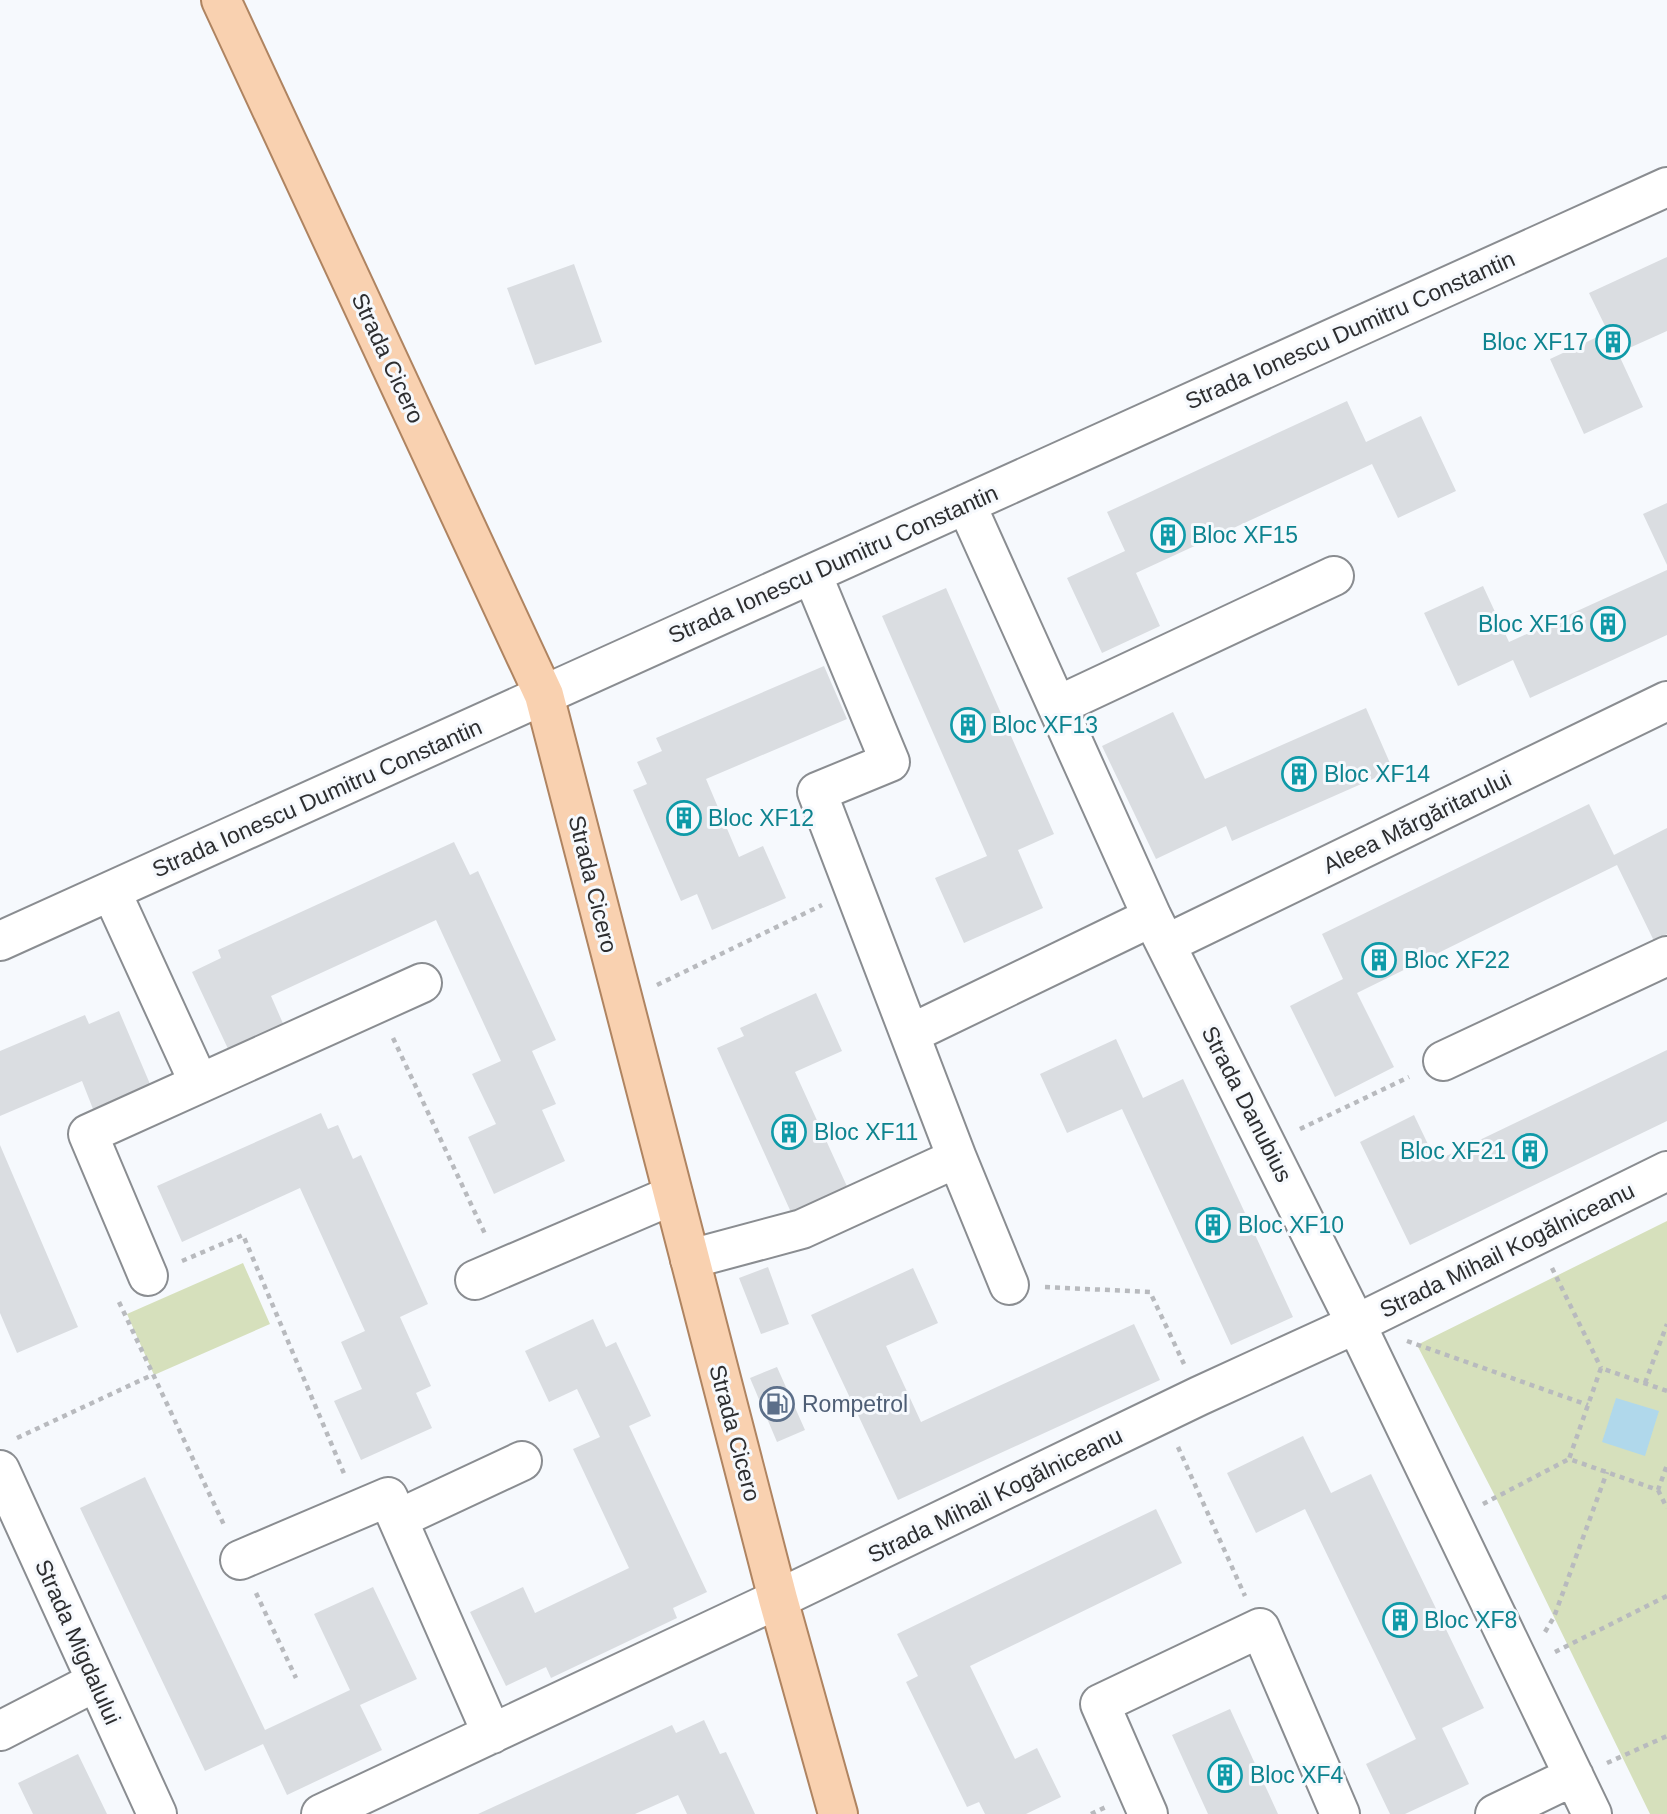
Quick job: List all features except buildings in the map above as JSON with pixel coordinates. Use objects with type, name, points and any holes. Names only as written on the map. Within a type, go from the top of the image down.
[{"type":"main road","name":"Strada Cicero","points":[[221,0],[544,695],[778,1599],[838,1814]]},
{"type":"street","name":"Strada Ionescu Dumitru Constantin","points":[[0,941],[1667,187]]},
{"type":"street","name":"Strada Danubius","points":[[966,504],[1159,931],[1268,1144],[1452,1519],[1592,1814]]},
{"type":"street","points":[[812,574],[890,762],[817,792],[957,1158],[1009,1285]]},
{"type":"street","points":[[1057,706],[1334,576]]},
{"type":"street","name":"Aleea Mărgăritarului","points":[[910,1034],[1159,931],[1667,701]]},
{"type":"street","points":[[111,891],[199,1083]]},
{"type":"street","points":[[1443,1061],[1667,956]]},
{"type":"street","points":[[148,1276],[88,1134],[422,983]]},
{"type":"street","points":[[690,1259],[802,1229],[957,1158]]},
{"type":"street","name":"Strada Mihail Kogălniceanu","points":[[321,1814],[778,1599],[1199,1396],[1356,1324],[1667,1171]]},
{"type":"street","points":[[488,1274],[673,1195]]},
{"type":"street","name":"Strada Migdalului","points":[[6,1455],[95,1682],[156,1814]]},
{"type":"street","points":[[398,1519],[522,1461]]},
{"type":"street","points":[[240,1560],[387,1497],[492,1734]]},
{"type":"street","points":[[1148,1814],[1100,1704],[1260,1629],[1340,1814]]},
{"type":"street","points":[[0,1731],[95,1682]]},
{"type":"street","points":[[1495,1814],[1574,1776]]},
{"type":"path","points":[[622,1001],[855,890]]},
{"type":"path","points":[[376,1003],[488,1274]]},
{"type":"path","points":[[1268,1144],[1443,1061]]},
{"type":"path","points":[[1535,1234],[1601,1368],[1667,1391]]},
{"type":"path","points":[[296,1678],[114,1291],[243,1236],[359,1509]]},
{"type":"path","points":[[1009,1285],[1150,1292],[1199,1396]]},
{"type":"path","points":[[1356,1324],[1588,1405]]},
{"type":"path","points":[[1645,1383],[1667,1324]]},
{"type":"path","points":[[1452,1519],[1496,1499],[1569,1459],[1601,1368]]},
{"type":"path","points":[[6,1455],[152,1375]]},
{"type":"path","points":[[1163,1414],[1260,1629]]},
{"type":"path","points":[[1569,1459],[1658,1490],[1667,1508]]},
{"type":"path","points":[[1658,1490],[1667,1465]]},
{"type":"path","points":[[1522,1668],[1554,1617],[1606,1472]]},
{"type":"path","points":[[1522,1668],[1667,1596]]},
{"type":"path","points":[[1574,1776],[1623,1757],[1667,1735]]},
{"type":"green space","points":[[1667,1221],[1667,1814],[1650,1814],[1496,1498],[1417,1345]]},
{"type":"green space","points":[[243,1263],[270,1324],[154,1375],[127,1314]]},
{"type":"water","points":[[1616,1398],[1659,1411],[1645,1456],[1602,1442]]},
{"type":"place","name":"Bloc XF17","points":[[1613,342]]},
{"type":"place","name":"Bloc XF15","points":[[1168,535]]},
{"type":"place","name":"Bloc XF16","points":[[1608,624]]},
{"type":"place","name":"Bloc XF13","points":[[968,725]]},
{"type":"place","name":"Bloc XF14","points":[[1299,774]]},
{"type":"place","name":"Bloc XF12","points":[[684,818]]},
{"type":"place","name":"Bloc XF22","points":[[1379,960]]},
{"type":"place","name":"Bloc XF11","points":[[789,1132]]},
{"type":"place","name":"Bloc XF21","points":[[1530,1151]]},
{"type":"place","name":"Bloc XF10","points":[[1213,1225]]},
{"type":"place","name":"Rompetrol","points":[[777,1404]]},
{"type":"place","name":"Bloc XF8","points":[[1400,1620]]},
{"type":"place","name":"Bloc XF4","points":[[1225,1775]]}]
